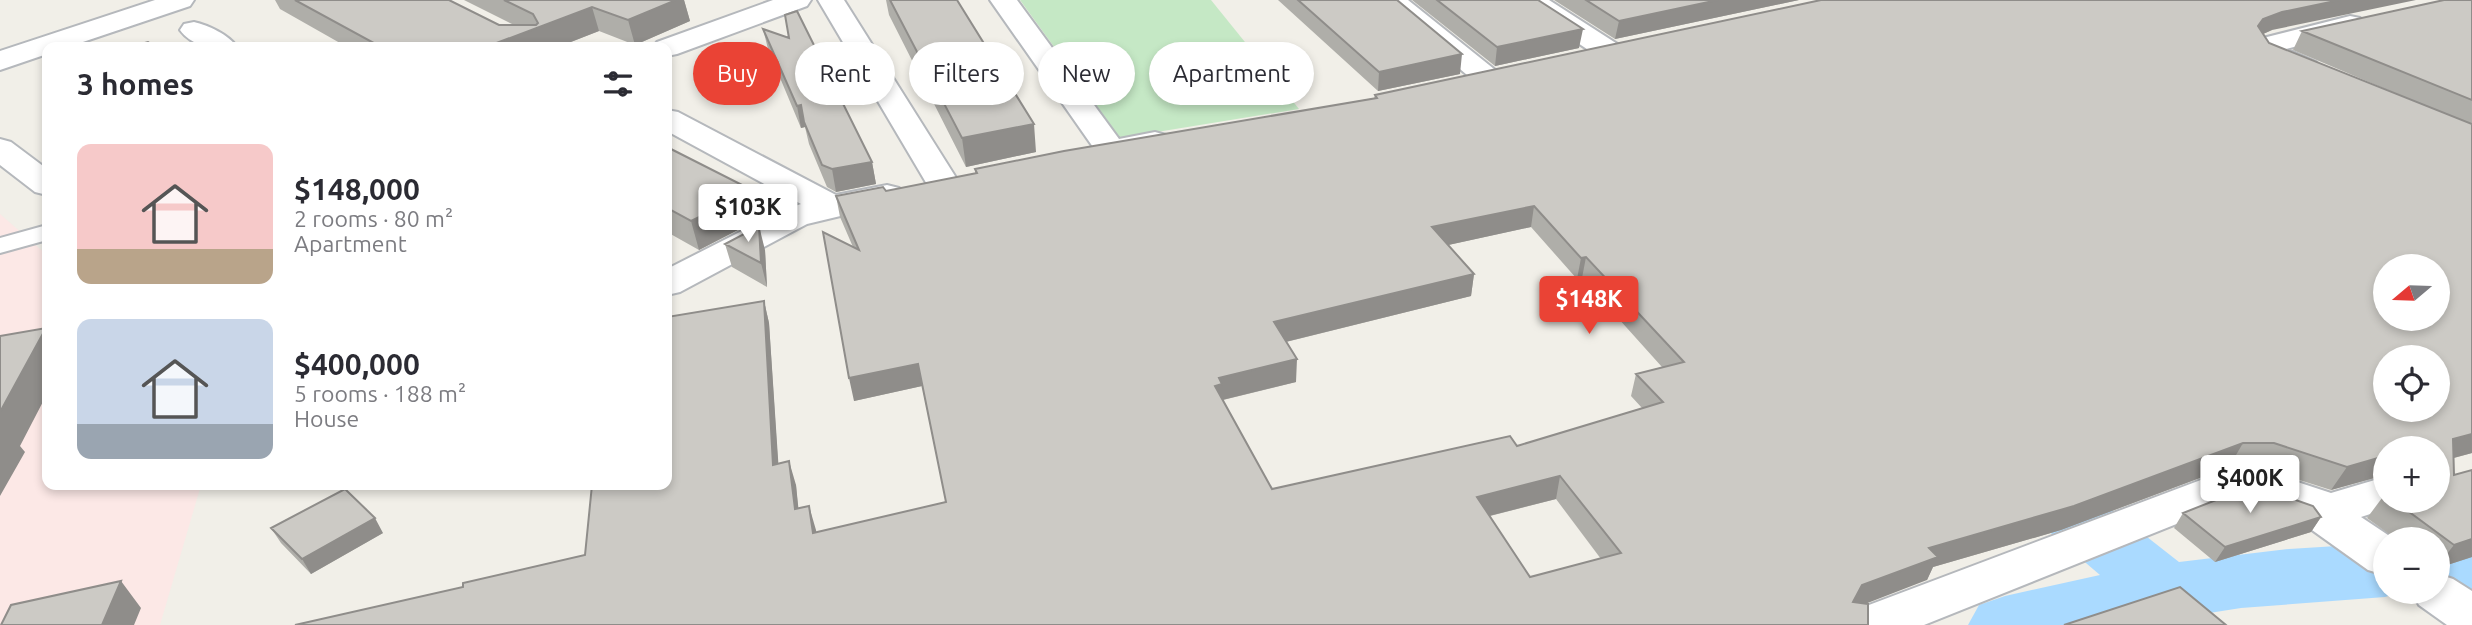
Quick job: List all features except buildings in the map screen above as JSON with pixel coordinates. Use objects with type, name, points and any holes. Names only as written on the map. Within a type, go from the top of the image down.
[{"type":"street","points":[[56,42],[181,0]]},
{"type":"street","points":[[672,46],[798,0]]},
{"type":"street","points":[[672,281],[795,217],[831,206],[957,181],[831,0]]},
{"type":"street","points":[[1003,0],[1111,150]]},
{"type":"street","points":[[1391,0],[1500,76],[1454,86]]},
{"type":"street","points":[[1531,0],[1625,50],[1572,61]]},
{"type":"street","points":[[716,5],[748,18]]},
{"type":"street","points":[[2332,79],[2270,52],[2265,46],[2376,19]]},
{"type":"street","points":[[194,30],[214,42]]},
{"type":"street","points":[[0,61],[42,47]]},
{"type":"street","points":[[672,121],[831,206]]},
{"type":"street","points":[[1072,158],[1187,137]]},
{"type":"street","points":[[0,149],[42,182]]},
{"type":"street","points":[[1871,625],[2230,485],[2258,485],[2335,519],[2373,548]]},
{"type":"street","points":[[2335,519],[2373,500]]},
{"type":"street","points":[[2450,601],[2472,616]]},
{"type":"lane","points":[[0,246],[42,233]]},
{"type":"shaded area","points":[[0,214],[42,251],[42,490],[200,490],[160,625],[0,625]]},
{"type":"green space","points":[[1020,0],[1211,0],[1245,42],[1149,42],[1149,105],[1296,105],[1299,109],[1120,138],[1096,105],[1135,105],[1135,42],[1050,42]]},
{"type":"waterway","points":[[2022,473],[2166,592]]},
{"type":"waterway","points":[[2166,592],[2289,576],[2373,570]]},
{"type":"waterway","points":[[2450,579],[2472,582]]},
{"type":"waterway","points":[[2005,625],[2166,592]]}]
